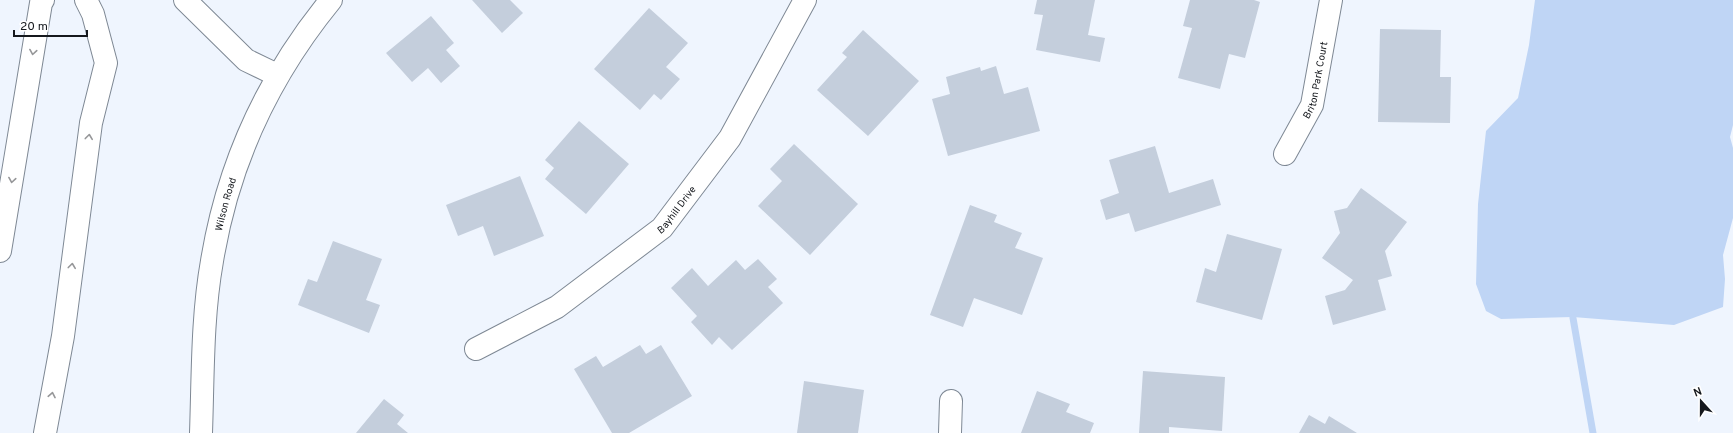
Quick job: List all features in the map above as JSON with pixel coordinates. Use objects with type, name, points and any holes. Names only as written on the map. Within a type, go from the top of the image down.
[{"type":"street","points":[[0,251],[41,3],[43,0]]},
{"type":"street","points":[[45,433],[63,336],[91,123],[106,63],[93,14],[86,0]]},
{"type":"street","points":[[185,0],[246,60],[277,75]]},
{"type":"street","name":"Wilson Road","points":[[201,433],[206,314],[214,247],[224,204],[247,136],[277,75],[330,0]]},
{"type":"street","name":"Bayhill Drive","points":[[476,349],[557,307],[662,228],[730,138],[805,0]]},
{"type":"street","name":"Briton Park Court","points":[[1285,154],[1312,105],[1331,0]]},
{"type":"street","points":[[950,433],[951,401]]},
{"type":"water","points":[[1535,0],[1733,0],[1733,125],[1730,137],[1733,148],[1733,218],[1723,255],[1725,279],[1723,307],[1674,325],[1573,317],[1501,319],[1486,311],[1476,284],[1478,204],[1486,131],[1518,98],[1529,45]]},
{"type":"building","points":[[472,0],[510,0],[523,13],[502,33]]},
{"type":"building","points":[[1037,0],[1095,0],[1088,35],[1105,38],[1100,62],[1036,50],[1043,15],[1034,14]]},
{"type":"building","points":[[1190,0],[1254,0],[1260,2],[1245,58],[1229,54],[1220,89],[1178,78],[1192,28],[1183,26]]},
{"type":"building","points":[[649,8],[688,43],[666,67],[680,79],[661,100],[654,94],[640,110],[594,69]]},
{"type":"building","points":[[431,16],[454,43],[446,50],[460,66],[441,83],[428,68],[412,82],[386,53]]},
{"type":"building","points":[[1380,29],[1441,30],[1440,77],[1451,77],[1450,123],[1378,122]]},
{"type":"building","points":[[863,30],[919,81],[868,136],[817,90],[847,57],[842,53]]},
{"type":"building","points":[[996,66],[1004,94],[1028,87],[1040,131],[948,156],[932,99],[950,94],[946,77],[980,67],[981,71]]},
{"type":"building","points":[[579,121],[629,164],[586,214],[545,179],[554,168],[545,160]]},
{"type":"building","points":[[794,144],[858,204],[810,255],[758,206],[782,181],[770,169]]},
{"type":"building","points":[[1155,146],[1169,193],[1213,179],[1221,205],[1135,232],[1129,213],[1106,220],[1100,200],[1119,193],[1109,160]]},
{"type":"building","points":[[520,176],[544,236],[494,256],[483,226],[458,236],[446,205]]},
{"type":"building","points":[[1361,188],[1407,222],[1385,251],[1392,276],[1378,280],[1386,310],[1333,325],[1325,296],[1345,290],[1353,280],[1322,258],[1340,233],[1334,211],[1347,208]]},
{"type":"building","points":[[970,205],[997,215],[994,222],[1022,233],[1015,248],[1043,258],[1022,315],[974,298],[963,327],[930,315]]},
{"type":"building","points":[[1227,234],[1282,249],[1262,320],[1196,302],[1205,268],[1216,272]]},
{"type":"building","points":[[333,241],[382,259],[366,300],[380,305],[369,333],[298,305],[308,279],[317,282]]},
{"type":"building","points":[[758,259],[777,279],[768,287],[783,303],[732,350],[719,337],[712,345],[691,322],[697,316],[671,288],[692,268],[708,286],[736,260],[745,270]]},
{"type":"building","points":[[640,345],[646,354],[661,345],[692,396],[629,433],[612,433],[574,369],[596,356],[603,367]]},
{"type":"building","points":[[1143,371],[1225,377],[1222,431],[1169,427],[1169,433],[1139,433]]},
{"type":"building","points":[[804,381],[864,390],[858,433],[797,433]]},
{"type":"building","points":[[1037,391],[1070,404],[1066,412],[1094,423],[1090,433],[1021,433]]},
{"type":"building","points":[[384,399],[404,415],[397,424],[408,433],[356,433]]},
{"type":"building","points":[[1309,415],[1325,424],[1329,416],[1357,433],[1299,433]]},
{"type":"waterway","points":[[1573,318],[1593,433]]}]
